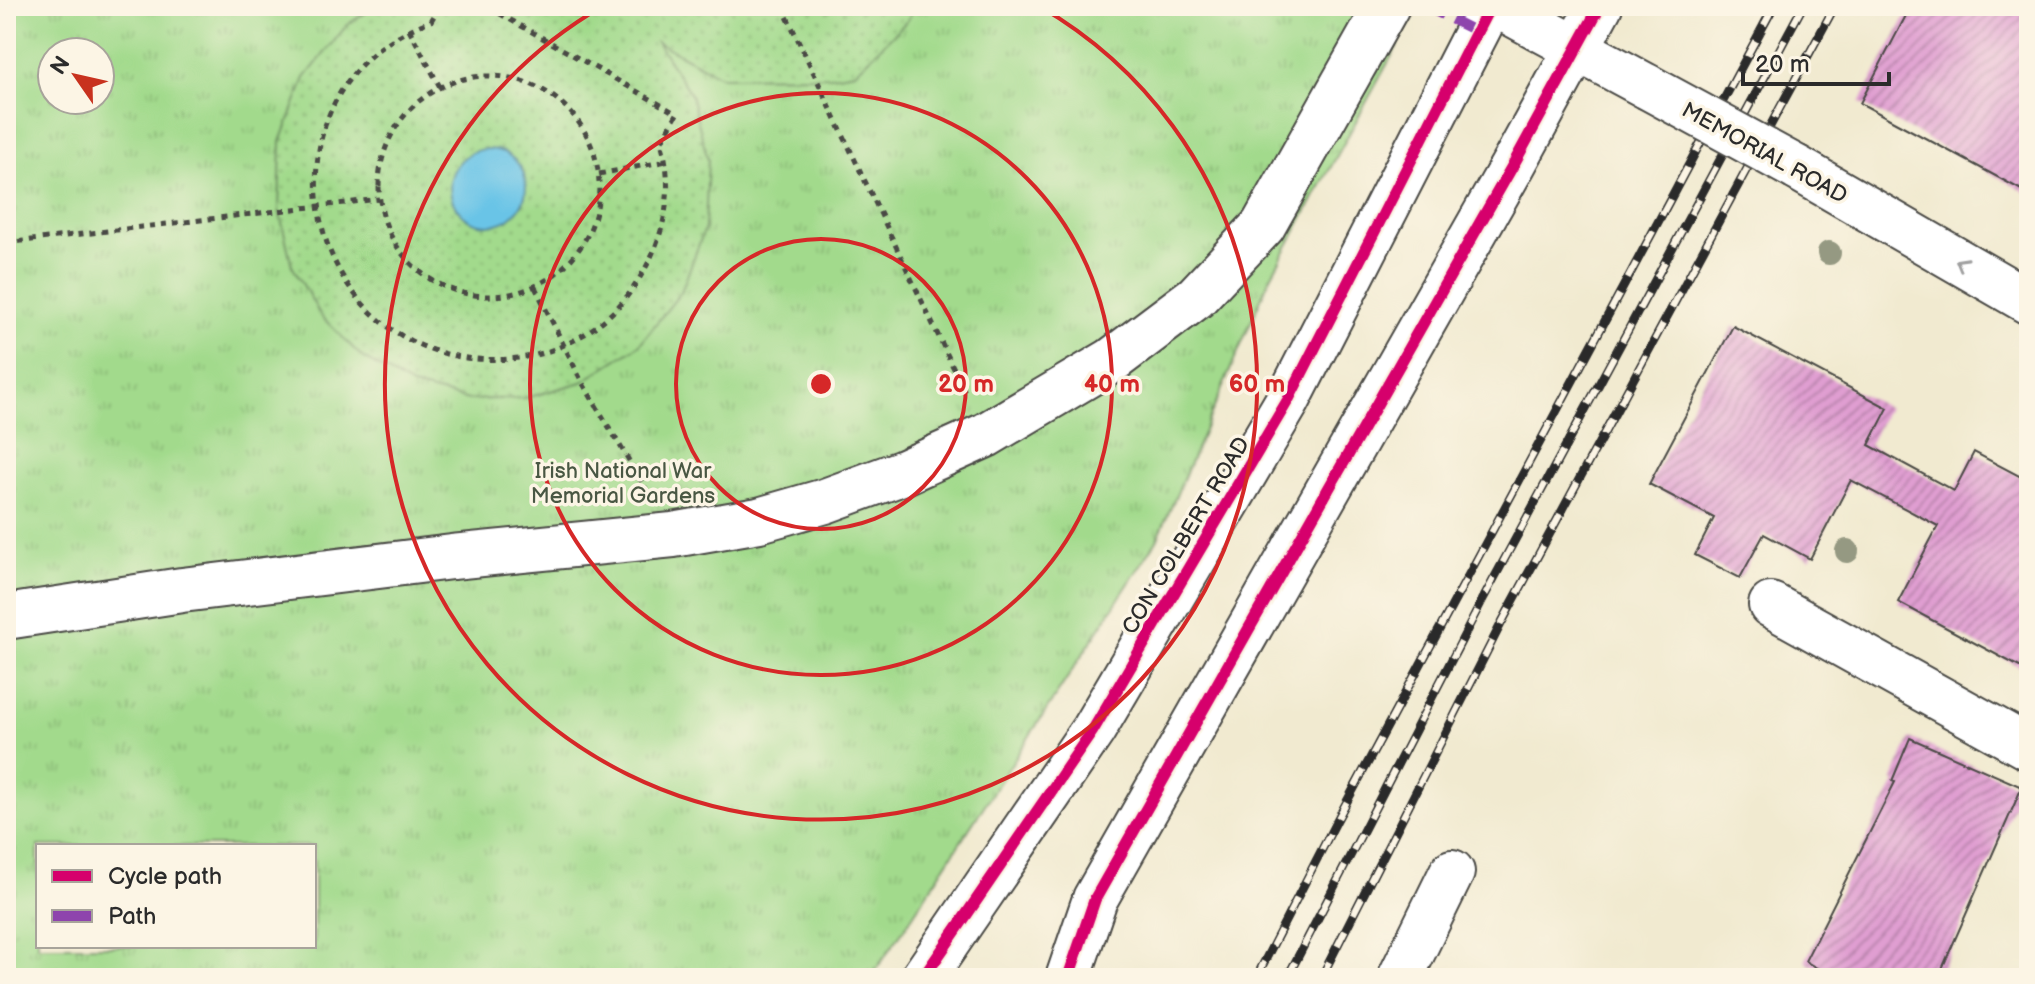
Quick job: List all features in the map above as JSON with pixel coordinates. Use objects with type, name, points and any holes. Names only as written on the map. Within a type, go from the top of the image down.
[{"type":"main road","points":[[6,617],[182,590],[437,559],[673,535],[759,520],[825,501],[904,472],[986,435],[1111,361],[1196,297],[1263,226],[1387,6]]},
{"type":"main road","name":"CON COLBERT ROAD","points":[[923,978],[1093,730],[1288,400],[1490,6]]},
{"type":"main road","name":"MEMORIAL ROAD","points":[[1498,6],[1797,168],[2029,302]]},
{"type":"main road","points":[[1041,978],[1095,899],[1600,6]]},
{"type":"main road","points":[[1771,605],[2029,748]]},
{"type":"main road","points":[[1400,978],[1452,872]]},
{"type":"main road","points":[[1068,978],[1095,899]]},
{"type":"path","points":[[440,6],[431,21],[409,29],[380,49],[355,74],[335,104],[323,137],[316,171],[317,207],[324,239],[333,259],[355,296],[378,320],[405,338],[435,351],[467,359],[499,360],[532,356],[563,345],[596,327],[624,301],[646,270],[660,236],[668,199],[667,161],[661,142],[677,114],[486,6]]},
{"type":"path","points":[[782,6],[986,435]]},
{"type":"path","points":[[409,29],[440,87]]},
{"type":"path","points":[[480,76],[502,76],[543,89],[574,116],[595,154],[599,174],[597,213],[585,241],[567,264],[535,287],[499,297],[480,296],[461,293],[427,278],[400,252],[383,218],[379,180],[387,142],[409,110],[440,87],[480,76]]},
{"type":"path","points":[[599,174],[667,161]]},
{"type":"path","points":[[6,243],[379,199]]},
{"type":"path","points":[[535,287],[582,382],[673,535]]},
{"type":"green space","name":"Irish National War Memorial Gardens","points":[[6,6],[1419,6],[1269,280],[1157,540],[870,978],[6,978]]},
{"type":"green space","points":[[376,6],[915,6],[908,20],[855,72],[831,76],[722,77],[657,42],[691,95],[708,160],[705,228],[681,292],[639,345],[582,382],[526,398],[469,400],[412,386],[362,357],[321,316],[292,266],[279,210],[281,142],[305,78],[347,25]]},
{"type":"water","points":[[488,149],[502,152],[515,160],[523,173],[526,187],[523,201],[515,214],[502,222],[488,225],[474,222],[461,214],[453,201],[450,187],[453,173],[461,160],[474,152]]},
{"type":"building","points":[[1911,6],[2029,6],[2029,194],[1860,103]]},
{"type":"building","points":[[1733,326],[1888,408],[1869,445],[1954,491],[1974,452],[2029,481],[2029,672],[1898,602],[1938,526],[1851,480],[1810,559],[1764,534],[1740,578],[1695,555],[1714,518],[1649,484]]},
{"type":"building","points":[[1910,738],[2022,787],[1938,978],[1834,978],[1805,961],[1895,782],[1892,781]]},
{"type":"railway","points":[[1256,978],[1337,820],[1774,6]]},
{"type":"railway","points":[[1287,978],[1483,599],[1803,6]]},
{"type":"railway","points":[[1321,978],[1502,622],[1835,6]]},
{"type":"marked path","points":[[1425,6],[1477,32]]},
{"type":"cycle path","points":[[923,978],[1093,730],[1288,400],[1490,6]]},
{"type":"cycle path","points":[[1068,978],[1095,899],[1513,165],[1600,6]]}]
